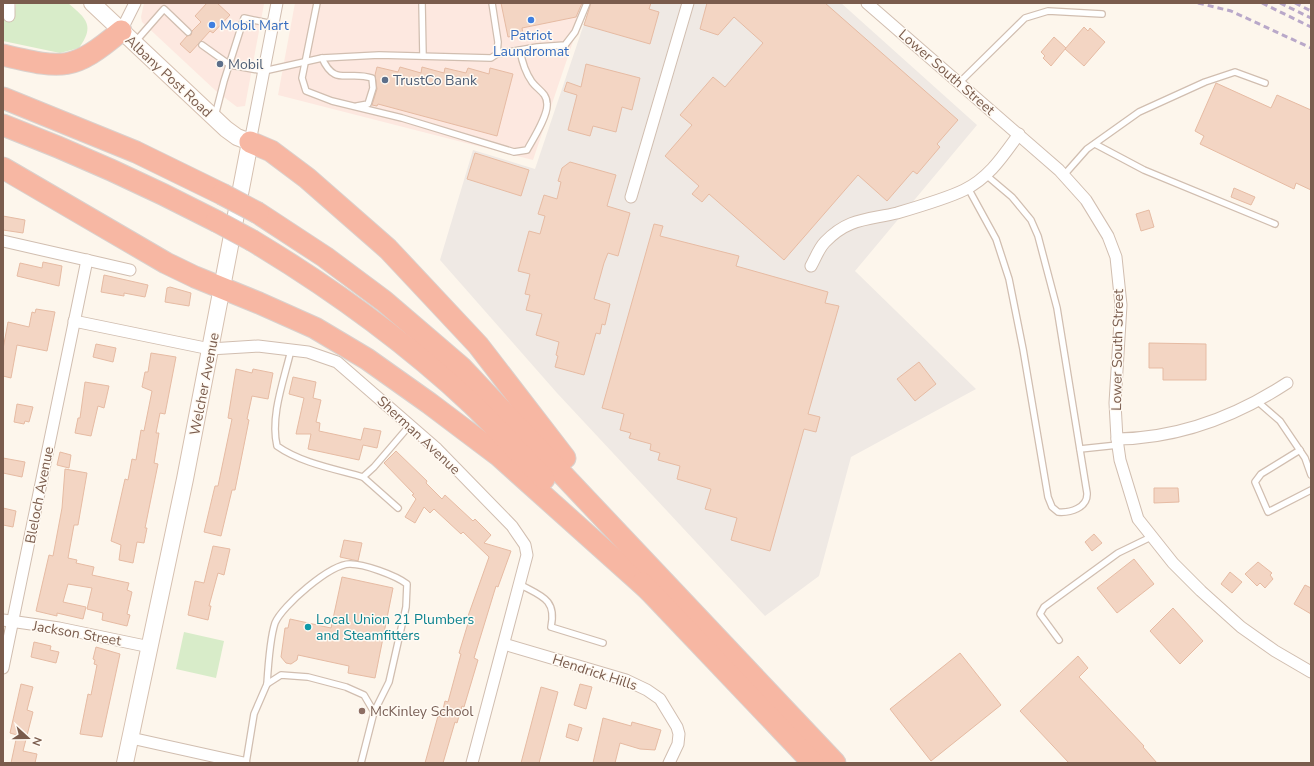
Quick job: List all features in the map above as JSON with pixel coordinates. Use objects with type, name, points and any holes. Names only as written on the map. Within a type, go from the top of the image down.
[{"type":"highway","points":[[3,55],[44,64],[71,63],[83,60],[95,52],[128,37]]},
{"type":"highway","points":[[3,98],[136,152],[222,194],[292,234],[355,279],[410,322],[451,358],[498,405],[813,763]]},
{"type":"highway","points":[[3,125],[94,162],[157,191],[253,241],[287,262],[371,320],[447,382],[494,426],[835,763]]},
{"type":"highway","points":[[250,142],[271,151],[330,198],[388,250],[433,295],[478,345],[551,440],[658,588]]},
{"type":"highway","points":[[3,168],[142,250],[194,278],[259,303],[314,328],[367,359],[424,399],[498,455],[658,588]]},
{"type":"street","points":[[9,16],[10,3]]},
{"type":"street","name":"Albany Post Road","points":[[92,3],[215,119],[237,137],[250,142]]},
{"type":"street","points":[[128,37],[135,3]]},
{"type":"street","name":"Welcher Avenue","points":[[126,763],[223,289],[276,3]]},
{"type":"street","points":[[631,197],[688,3]]},
{"type":"street","name":"Lower South Street","points":[[867,3],[1019,134],[1064,175],[1086,200],[1108,236],[1116,257],[1121,305],[1115,404],[1118,442],[1120,460],[1130,498],[1138,519],[1151,537],[1201,591],[1241,627],[1275,652],[1311,672]]},
{"type":"street","points":[[811,266],[823,243],[841,229],[860,219],[897,213],[968,188],[986,175],[1019,134]]},
{"type":"street","points":[[3,241],[130,270]]},
{"type":"street","name":"Bleloch Avenue","points":[[3,668],[8,621],[87,260]]},
{"type":"street","name":"Sherman Avenue","points":[[74,321],[210,349],[258,346],[308,352],[337,362],[437,450],[512,526],[525,545],[526,555],[472,763]]},
{"type":"street","points":[[1118,442],[1166,435],[1204,425],[1237,412],[1287,383]]},
{"type":"street","name":"Jackson Street","points":[[8,621],[59,628],[150,647]]},
{"type":"street","name":"Hendrick Hills","points":[[504,644],[626,680],[647,690],[660,699],[677,727],[679,734],[678,744],[669,763]]},
{"type":"street","points":[[131,738],[245,763]]},
{"type":"lane","points":[[163,3],[164,9],[188,32]]},
{"type":"lane","points":[[317,3],[302,78],[306,91],[352,106],[402,118],[514,152],[528,150],[540,127],[548,105],[545,94],[533,83],[523,67],[520,50]]},
{"type":"lane","points":[[422,3],[422,56]]},
{"type":"lane","points":[[492,3],[498,42],[497,54]]},
{"type":"lane","points":[[202,45],[230,65],[264,71],[322,58],[379,55],[490,58],[497,54],[520,50],[565,45],[575,32],[587,3]]},
{"type":"lane","points":[[128,37],[164,9]]},
{"type":"lane","points":[[959,83],[1024,18],[1048,11],[1102,14]]},
{"type":"lane","points":[[215,119],[224,81],[244,18],[273,24]]},
{"type":"lane","points":[[322,58],[327,70],[338,76],[360,75],[372,78],[373,88],[368,104],[352,106]]},
{"type":"lane","points":[[1064,175],[1087,150],[1139,112],[1235,72],[1265,83]]},
{"type":"lane","points":[[1095,144],[1144,170],[1275,224]]},
{"type":"lane","points":[[968,188],[996,239],[1009,279],[1023,349],[1048,497],[1052,507],[1058,512],[1079,508],[1086,502],[1087,493],[1057,308],[1038,236],[1031,220],[1012,197],[986,175]]},
{"type":"lane","points":[[291,350],[278,403],[274,434],[277,446],[314,463],[363,477],[398,508]]},
{"type":"lane","points":[[1257,401],[1280,421],[1305,458],[1311,475]]},
{"type":"lane","points":[[363,477],[374,467],[410,425]]},
{"type":"lane","points":[[1080,449],[1118,442]]},
{"type":"lane","points":[[1300,450],[1261,474],[1255,482],[1268,512],[1311,490]]},
{"type":"lane","points":[[1059,640],[1040,614],[1044,607],[1118,553],[1151,537]]},
{"type":"lane","points":[[245,763],[254,714],[267,684],[275,624],[285,607],[333,569],[350,564],[381,571],[398,577],[407,584],[406,607],[389,682],[374,712],[360,763]]},
{"type":"lane","points":[[519,584],[542,596],[549,604],[554,615],[551,627],[603,643]]},
{"type":"lane","points":[[267,684],[281,675],[308,677],[346,687],[364,695],[374,712]]},
{"type":"shaded area","name":"Mobil","points":[[144,3],[264,4],[245,106],[237,107],[216,91],[142,22],[141,17]]},
{"type":"shaded area","points":[[295,3],[586,3],[533,160],[278,95]]},
{"type":"shaded area","points":[[591,3],[841,3],[977,125],[855,271],[976,389],[851,457],[819,576],[765,616],[557,393],[440,260],[473,150],[535,169]]},
{"type":"green space","points":[[3,3],[6,3],[5,19],[14,20],[16,3],[68,3],[84,18],[88,28],[87,34],[79,48],[60,53],[3,41]]},
{"type":"green space","points":[[184,632],[224,641],[216,678],[176,669]]},
{"type":"building","points":[[207,3],[217,3],[230,15],[213,33],[210,31],[190,53],[180,44],[187,36],[191,35],[192,31],[201,22],[195,16]]},
{"type":"building","points":[[501,3],[582,3],[576,17],[522,28],[523,34],[508,37]]},
{"type":"building","points":[[591,3],[651,3],[649,9],[659,12],[650,44],[584,25]]},
{"type":"building","points":[[707,3],[825,3],[958,120],[937,144],[940,147],[917,174],[913,171],[887,201],[858,175],[784,260],[709,194],[702,202],[692,194],[699,186],[665,156],[692,125],[680,115],[713,77],[725,87],[763,43],[734,17],[718,35],[700,29]]},
{"type":"building","points":[[1084,27],[1088,31],[1090,28],[1105,42],[1084,66],[1065,49]]},
{"type":"building","points":[[1054,37],[1066,48],[1051,66],[1043,58],[1045,56],[1041,52]]},
{"type":"building","points":[[586,64],[640,78],[632,110],[622,107],[616,132],[593,126],[590,136],[568,130],[577,95],[564,91],[567,82],[581,87]]},
{"type":"building","points":[[377,67],[398,72],[400,67],[421,73],[422,67],[444,73],[445,68],[466,73],[468,68],[489,74],[490,68],[513,74],[497,136],[378,104],[377,106],[372,105],[377,89],[375,75]]},
{"type":"building","points":[[1216,83],[1271,108],[1277,95],[1311,110],[1311,190],[1296,183],[1294,189],[1200,144],[1204,136],[1195,131]]},
{"type":"building","points":[[475,153],[529,170],[521,196],[467,179]]},
{"type":"building","points":[[570,162],[616,175],[607,206],[630,213],[618,256],[608,253],[604,263],[594,299],[610,304],[605,325],[602,324],[600,334],[596,333],[584,375],[555,367],[558,356],[556,355],[559,342],[536,335],[542,314],[526,310],[530,295],[525,294],[530,274],[518,271],[529,231],[540,234],[545,216],[538,214],[544,195],[557,199],[561,182],[558,181],[562,168]]},
{"type":"building","points":[[1234,188],[1255,197],[1251,205],[1231,197]]},
{"type":"building","points":[[1149,210],[1154,227],[1141,231],[1136,214]]},
{"type":"building","points":[[3,216],[25,220],[23,233],[3,230]]},
{"type":"building","points":[[654,224],[663,226],[660,236],[739,256],[736,266],[828,292],[825,303],[839,306],[808,414],[820,417],[816,432],[804,429],[770,551],[731,540],[737,518],[705,509],[711,489],[677,479],[680,466],[658,460],[660,453],[650,450],[651,444],[629,438],[631,433],[620,430],[624,414],[602,408]]},
{"type":"building","points":[[43,262],[62,266],[59,286],[17,276],[20,263],[42,268]]},
{"type":"building","points":[[104,275],[148,285],[145,297],[124,293],[124,296],[101,292]]},
{"type":"building","points":[[170,287],[191,293],[189,306],[165,302],[167,288]]},
{"type":"building","points":[[36,309],[55,312],[47,351],[17,345],[11,378],[3,376],[3,349],[8,322],[29,327],[32,312],[35,313]]},
{"type":"building","points":[[1149,343],[1206,344],[1206,380],[1163,380],[1163,368],[1149,368]]},
{"type":"building","points":[[96,344],[116,348],[113,362],[93,357]]},
{"type":"building","points":[[151,353],[176,357],[165,414],[160,413],[156,433],[159,433],[154,463],[158,464],[145,528],[147,528],[144,543],[137,542],[133,563],[119,560],[121,545],[111,541],[125,479],[128,480],[132,459],[136,460],[141,430],[144,431],[152,391],[142,387],[145,372],[148,372]]},
{"type":"building","points":[[919,362],[936,384],[915,401],[897,379]]},
{"type":"building","points":[[236,369],[252,373],[253,369],[273,373],[268,399],[252,396],[247,419],[249,420],[235,490],[232,490],[221,536],[204,532],[215,486],[218,486],[232,419],[228,418]]},
{"type":"building","points":[[293,377],[316,382],[313,398],[321,400],[316,422],[320,423],[319,431],[361,440],[364,428],[381,431],[377,448],[363,445],[359,460],[308,449],[311,434],[296,434],[304,398],[289,394]]},
{"type":"building","points":[[85,382],[109,386],[104,408],[98,406],[91,436],[75,433],[78,418],[80,418]]},
{"type":"building","points":[[17,404],[33,407],[29,422],[25,421],[24,424],[14,422]]},
{"type":"building","points":[[396,451],[427,481],[426,483],[442,499],[445,495],[473,521],[475,519],[491,535],[484,543],[511,551],[498,587],[496,586],[474,658],[478,660],[464,707],[462,706],[457,723],[455,722],[443,763],[425,763],[438,716],[441,717],[445,701],[448,702],[461,654],[459,653],[469,620],[467,619],[489,557],[463,532],[461,534],[434,509],[430,513],[424,507],[415,523],[405,517],[416,499],[412,495],[414,494],[384,463]]},
{"type":"building","points":[[60,452],[71,455],[69,468],[57,465]]},
{"type":"building","points":[[3,458],[25,462],[22,477],[3,473]]},
{"type":"building","points":[[65,469],[87,473],[78,525],[74,525],[68,558],[77,560],[76,563],[94,567],[92,575],[129,583],[127,590],[132,592],[127,614],[130,615],[127,626],[102,620],[103,613],[87,609],[92,588],[68,584],[63,602],[86,607],[83,619],[57,613],[57,616],[36,611],[49,555],[53,556],[62,508]]},
{"type":"building","points":[[1154,488],[1178,488],[1179,502],[1154,503]]},
{"type":"building","points":[[3,508],[16,511],[13,527],[3,525]]},
{"type":"building","points":[[1094,534],[1102,543],[1092,551],[1085,542]]},
{"type":"building","points":[[344,540],[362,543],[358,561],[340,557]]},
{"type":"building","points":[[213,546],[230,549],[224,575],[218,573],[209,606],[211,606],[208,620],[188,615],[195,581],[204,583]]},
{"type":"building","points":[[1134,559],[1154,584],[1117,613],[1097,588]]},
{"type":"building","points":[[1258,562],[1272,573],[1270,575],[1273,579],[1265,588],[1260,583],[1257,586],[1245,574]]},
{"type":"building","points":[[1230,572],[1242,582],[1232,593],[1221,584]]},
{"type":"building","name":"Local Union 21 Plumbers and Steamfitters","points":[[342,577],[393,588],[375,678],[348,673],[349,666],[298,655],[297,660],[291,664],[286,663],[281,657],[285,628],[288,628],[290,619],[331,628]]},
{"type":"building","points":[[1305,585],[1311,588],[1311,614],[1294,604]]},
{"type":"building","points":[[1173,608],[1203,641],[1180,664],[1150,631]]},
{"type":"building","points":[[34,642],[51,646],[50,650],[59,652],[56,663],[31,657]]},
{"type":"building","points":[[96,647],[120,654],[102,737],[80,734],[88,694],[91,695],[97,665],[94,664],[95,660],[93,659]]},
{"type":"building","points":[[960,653],[1001,705],[931,761],[890,709]]},
{"type":"building","points":[[1078,656],[1088,668],[1079,677],[1144,746],[1143,747],[1157,763],[1069,763],[1020,711]]},
{"type":"building","points":[[21,684],[33,687],[27,710],[33,712],[23,751],[37,754],[35,763],[11,763],[17,735],[10,733]]},
{"type":"building","points":[[580,684],[592,687],[586,709],[574,705]]},
{"type":"building","points":[[541,687],[558,692],[539,763],[521,763]]},
{"type":"building","points":[[603,718],[631,726],[632,722],[661,730],[655,750],[640,749],[620,743],[615,763],[593,763]]},
{"type":"building","points":[[569,724],[582,728],[578,741],[566,737]]},
{"type":"railway","points":[[1198,3],[1231,11],[1311,48]]},
{"type":"railway","points":[[1262,3],[1311,27]]},
{"type":"railway","points":[[1280,3],[1311,18]]},
{"type":"railway","points":[[1295,3],[1311,11]]},
{"type":"place","name":"Patriot Laundromat","points":[[531,20]]},
{"type":"place","name":"Mobil Mart","points":[[212,25]]},
{"type":"place","name":"Mobil","points":[[220,64]]},
{"type":"place","name":"TrustCo Bank","points":[[385,80]]},
{"type":"place","name":"Local Union 21 Plumbers and Steamfitters","points":[[308,627]]},
{"type":"place","name":"McKinley School","points":[[362,711]]}]
